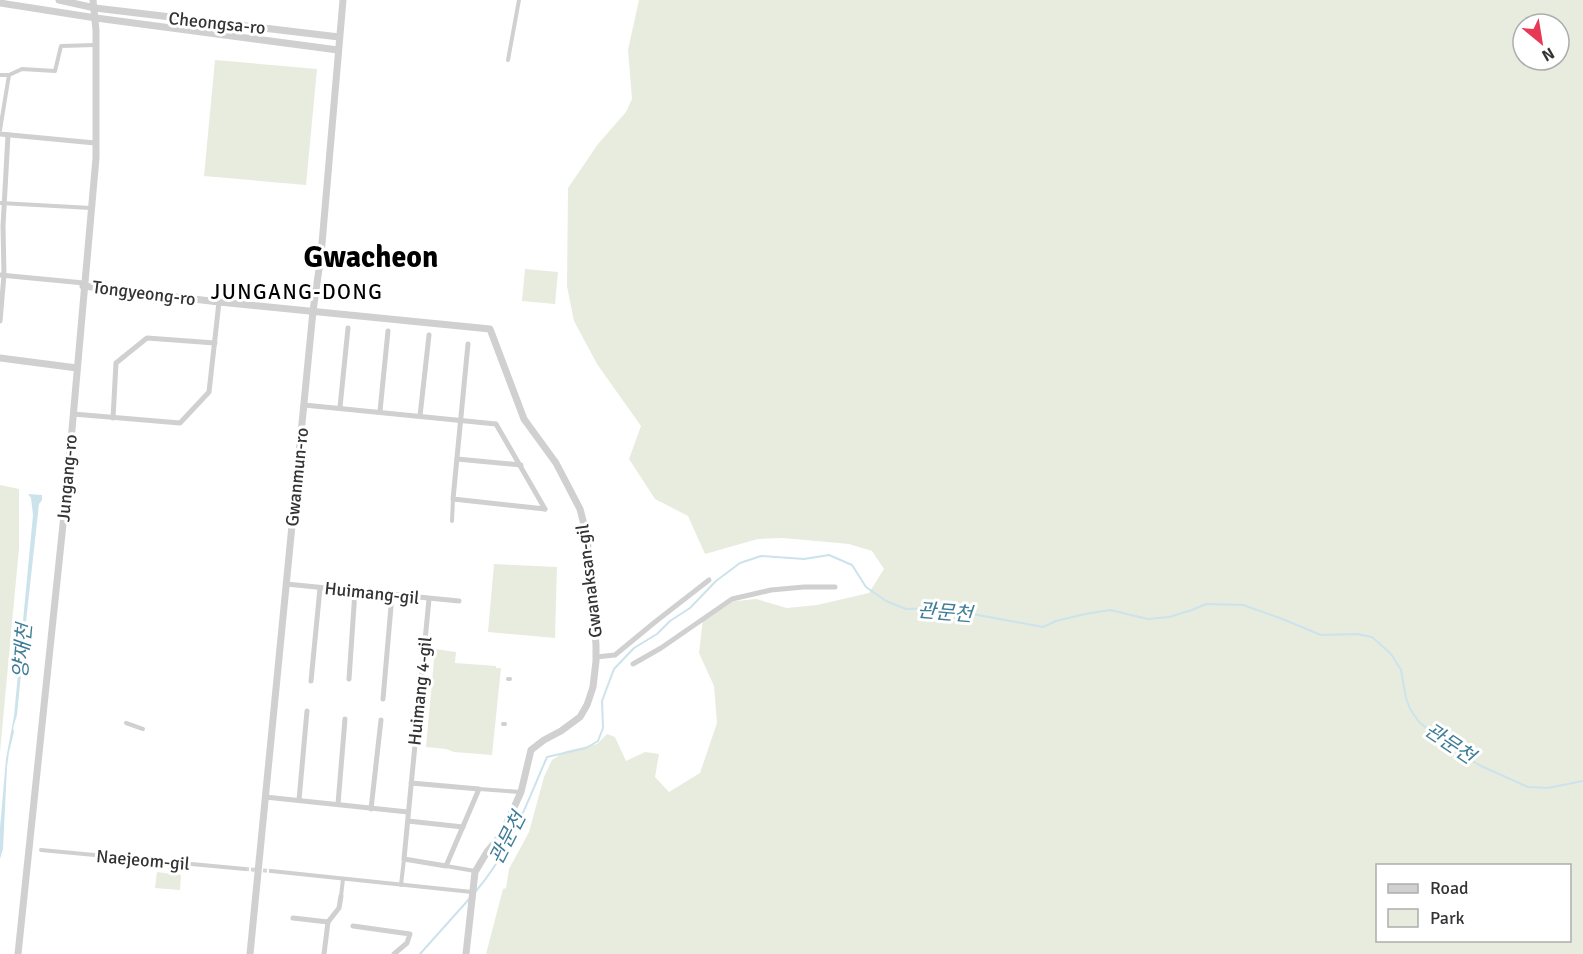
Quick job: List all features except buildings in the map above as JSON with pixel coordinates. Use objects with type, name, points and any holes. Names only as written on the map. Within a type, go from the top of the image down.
[{"type":"street","name":"Cheongsa-ro","points":[[59,0],[95,8],[339,37]]},
{"type":"street","name":"Jungang-ro","points":[[18,954],[67,486],[96,159],[96,18],[93,0]]},
{"type":"street","name":"Gwanmun-ro","points":[[250,954],[285,584],[313,311],[321,255],[343,0]]},
{"type":"street","points":[[508,60],[519,0]]},
{"type":"street","name":"Cheongsa-ro","points":[[0,3],[338,50]]},
{"type":"street","points":[[0,75],[9,75],[22,69],[55,71],[61,46],[96,45]]},
{"type":"street","points":[[9,75],[0,132],[8,135],[95,143]]},
{"type":"street","points":[[0,321],[2,203],[8,135]]},
{"type":"street","points":[[2,203],[91,208]]},
{"type":"street","points":[[2,275],[84,284]]},
{"type":"street","name":"Tongyeong-ro","points":[[84,284],[219,303],[313,311]]},
{"type":"street","points":[[73,414],[180,423],[209,392],[219,303]]},
{"type":"street","name":"Gwanaksan-gil","points":[[313,311],[490,329],[524,419],[556,463],[580,509],[587,536],[597,657],[593,687],[580,717],[531,750],[520,792],[501,835],[475,872],[466,954]]},
{"type":"street","points":[[340,407],[348,328]]},
{"type":"street","points":[[380,411],[388,331]]},
{"type":"street","points":[[420,416],[429,334]]},
{"type":"street","points":[[113,418],[117,363],[147,338],[215,343]]},
{"type":"street","points":[[452,521],[468,344]]},
{"type":"street","points":[[0,358],[77,368]]},
{"type":"street","points":[[304,405],[496,424],[545,509],[453,499]]},
{"type":"street","points":[[457,459],[521,465]]},
{"type":"street","points":[[597,657],[615,655],[709,580]]},
{"type":"street","name":"Huimang-gil","points":[[285,584],[459,601]]},
{"type":"street","points":[[633,663],[661,648],[732,598],[771,590],[835,587]]},
{"type":"street","points":[[311,681],[320,588]]},
{"type":"street","points":[[349,679],[355,591]]},
{"type":"street","points":[[383,699],[392,595]]},
{"type":"street","name":"Huimang 4-gil","points":[[402,885],[429,599]]},
{"type":"street","points":[[298,800],[307,711]]},
{"type":"street","points":[[338,804],[345,719]]},
{"type":"street","points":[[371,809],[381,720]]},
{"type":"street","points":[[126,723],[143,729]]},
{"type":"street","points":[[411,783],[520,792]]},
{"type":"street","points":[[446,866],[479,789]]},
{"type":"street","points":[[265,796],[408,812]]},
{"type":"street","points":[[408,821],[463,827]]},
{"type":"street","name":"Naejeom-gil","points":[[41,850],[245,869]]},
{"type":"street","points":[[404,859],[475,872]]},
{"type":"street","points":[[271,871],[472,892]]},
{"type":"street","points":[[324,954],[328,922],[339,908],[344,879]]},
{"type":"street","points":[[293,918],[328,922]]},
{"type":"street","points":[[353,926],[410,934],[407,943],[394,954]]},
{"type":"green space","points":[[639,0],[1583,0],[1583,954],[486,954],[503,889],[506,888],[509,869],[529,832],[544,777],[552,760],[566,751],[597,744],[607,734],[615,737],[626,761],[645,752],[659,754],[655,777],[669,792],[700,773],[717,723],[714,686],[699,653],[703,619],[727,602],[756,599],[787,608],[817,605],[869,593],[884,569],[872,551],[849,544],[783,538],[758,539],[705,554],[688,516],[655,499],[629,459],[641,426],[597,364],[574,321],[567,286],[568,188],[598,144],[626,112],[632,99],[628,50]]},
{"type":"green space","points":[[215,60],[317,69],[306,185],[204,176]]},
{"type":"green space","points":[[525,269],[558,272],[555,304],[522,301]]},
{"type":"green space","points":[[0,485],[19,489],[19,548],[0,752]]},
{"type":"green space","points":[[494,564],[557,567],[555,638],[488,632]]},
{"type":"green space","points":[[435,649],[456,652],[455,663],[501,668],[492,755],[426,747]]},
{"type":"green space","points":[[157,872],[181,875],[180,890],[155,888]]},
{"type":"water","name":"양재천","points":[[28,494],[42,495],[42,500],[39,504],[17,715],[7,767],[3,849],[0,859],[0,828],[6,759],[14,716],[33,515],[31,498]]},
{"type":"waterway","name":"관문천","points":[[476,891],[508,844],[547,757],[586,748],[598,741],[603,728],[602,701],[614,669],[634,648],[657,634],[670,621],[690,608],[716,581],[740,563],[761,556],[804,559],[829,555],[852,565],[866,587],[886,601],[906,609],[940,608],[1043,627],[1056,621],[1110,610],[1148,619],[1169,617],[1206,604],[1243,605],[1321,635],[1357,634],[1372,637],[1391,654],[1401,670],[1406,698],[1419,722],[1456,751],[1481,766],[1528,787],[1548,788],[1583,781]]},
{"type":"waterway","name":"관문천","points":[[420,954],[470,898]]},
{"type":"tunnel","points":[[245,869],[271,871]]},
{"type":"district","name":"Gwacheon","points":[[371,257]]},
{"type":"district","name":"JUNGANG-DONG","points":[[297,292]]}]
